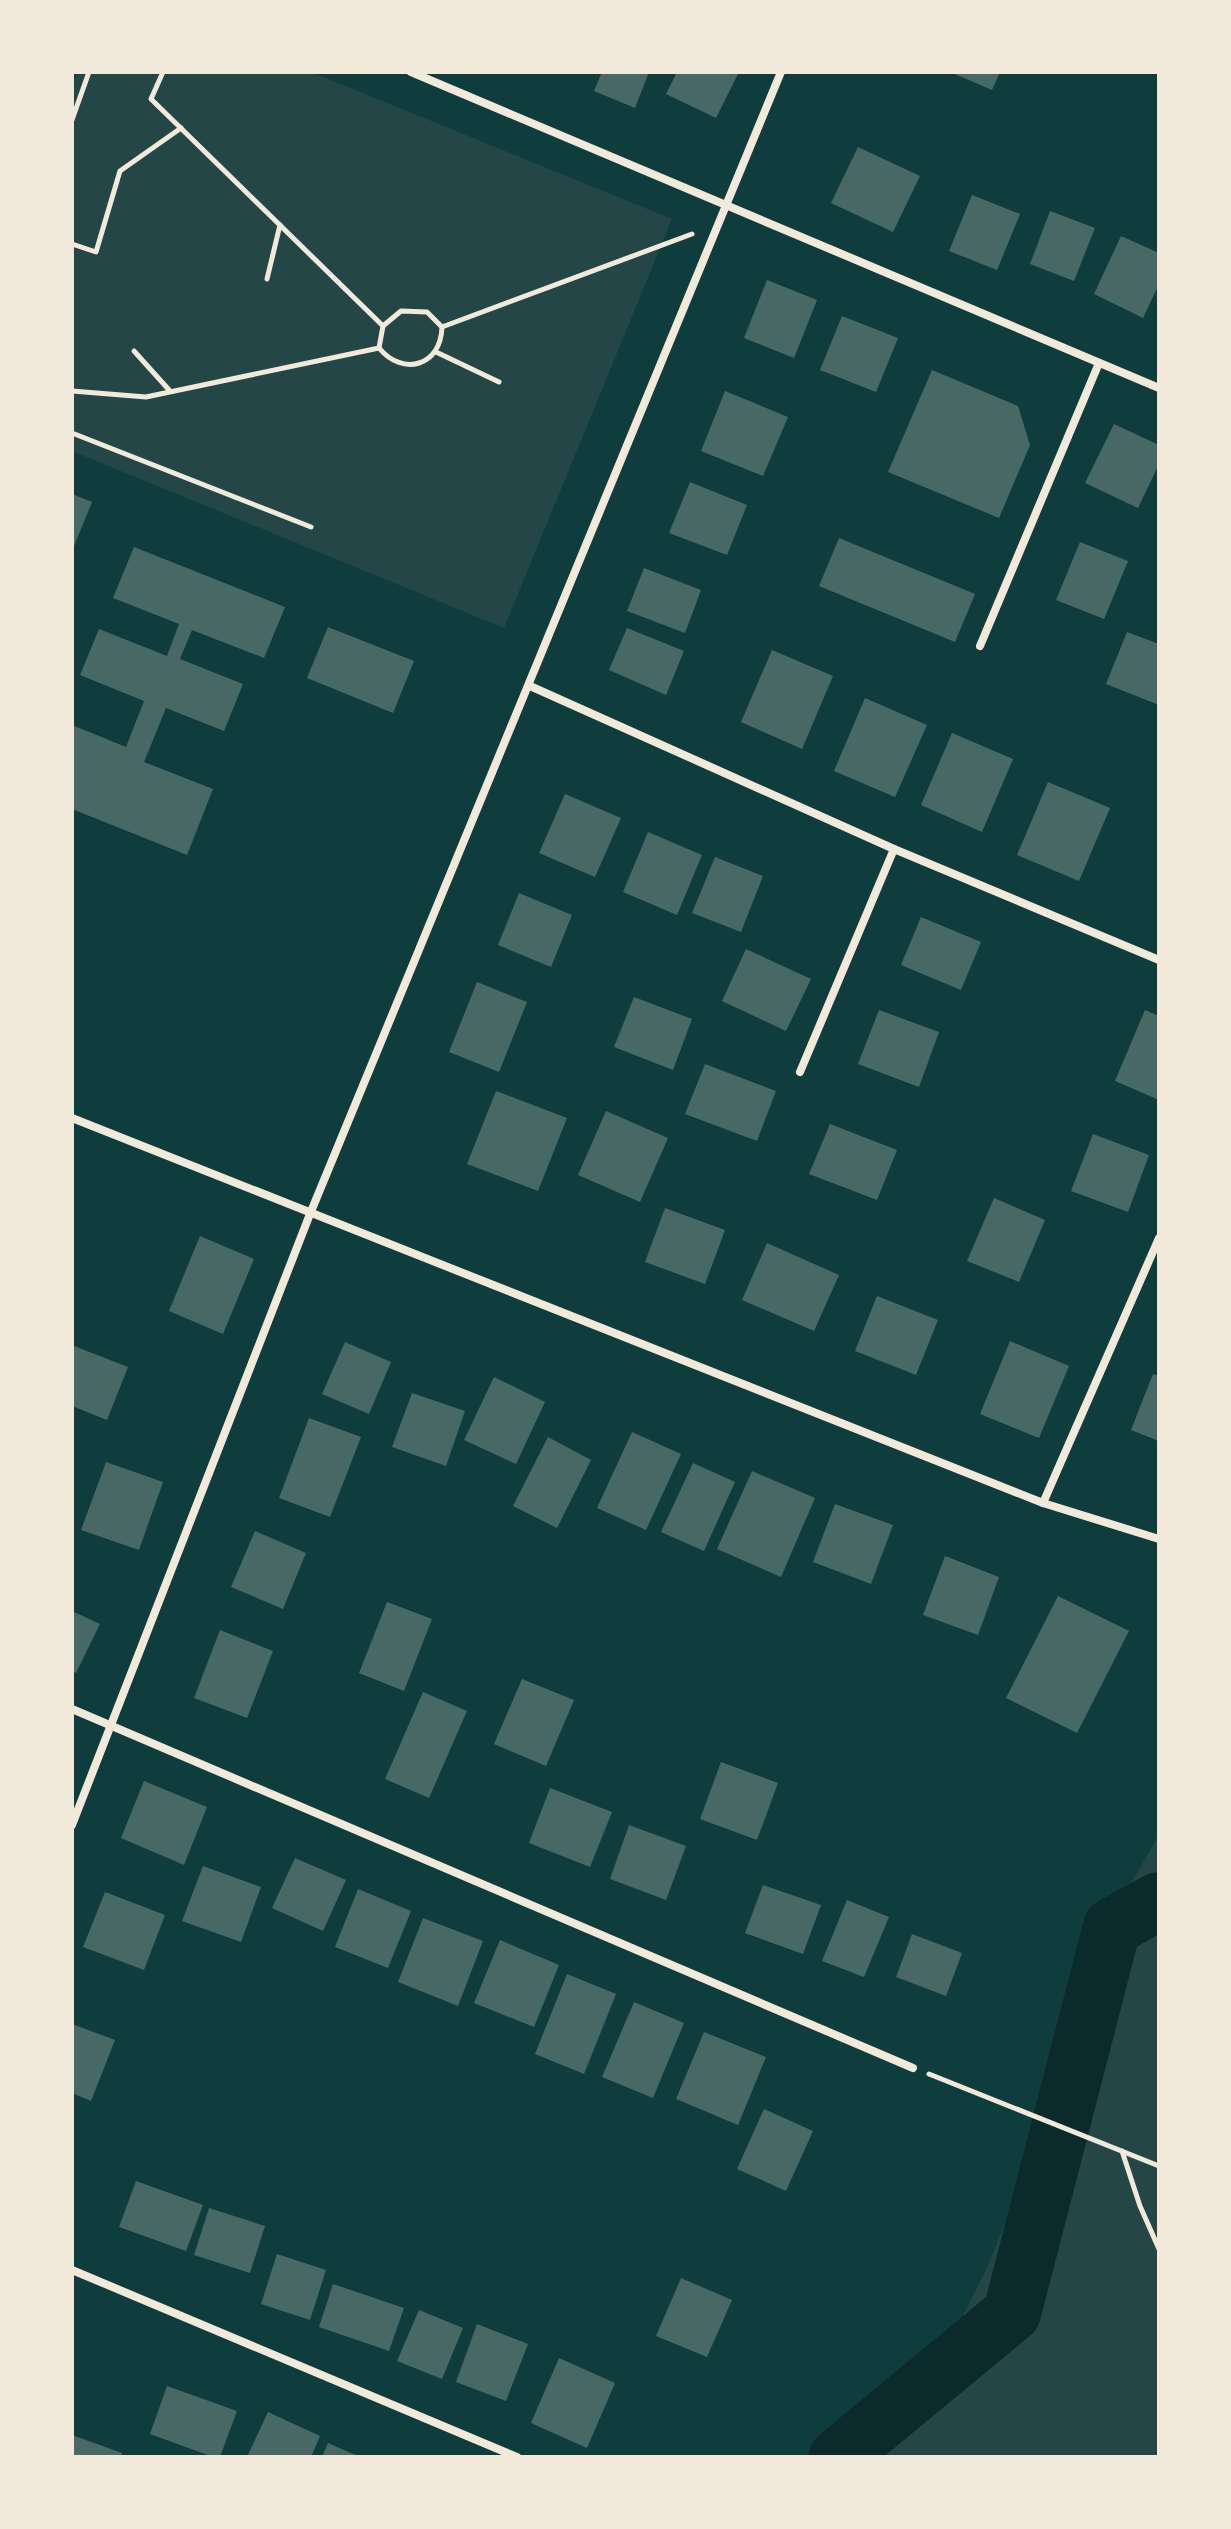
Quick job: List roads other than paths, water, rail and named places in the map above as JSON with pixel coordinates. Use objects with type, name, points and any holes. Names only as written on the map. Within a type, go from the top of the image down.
[{"type":"street","points":[[411,72],[1159,388]]},
{"type":"street","points":[[72,1825],[310,1214],[781,72]]},
{"type":"street","points":[[980,646],[1099,363]]},
{"type":"street","points":[[530,686],[894,849],[1159,960]]},
{"type":"street","points":[[800,1072],[894,849]]},
{"type":"street","points":[[72,1118],[1043,1503],[1156,1538]]},
{"type":"street","points":[[1043,1503],[1159,1238]]},
{"type":"street","points":[[72,1709],[913,2068]]},
{"type":"street","points":[[72,2270],[517,2457]]},
{"type":"waterway","points":[[838,2457],[1012,2313],[1112,1927],[1159,1901]]}]
